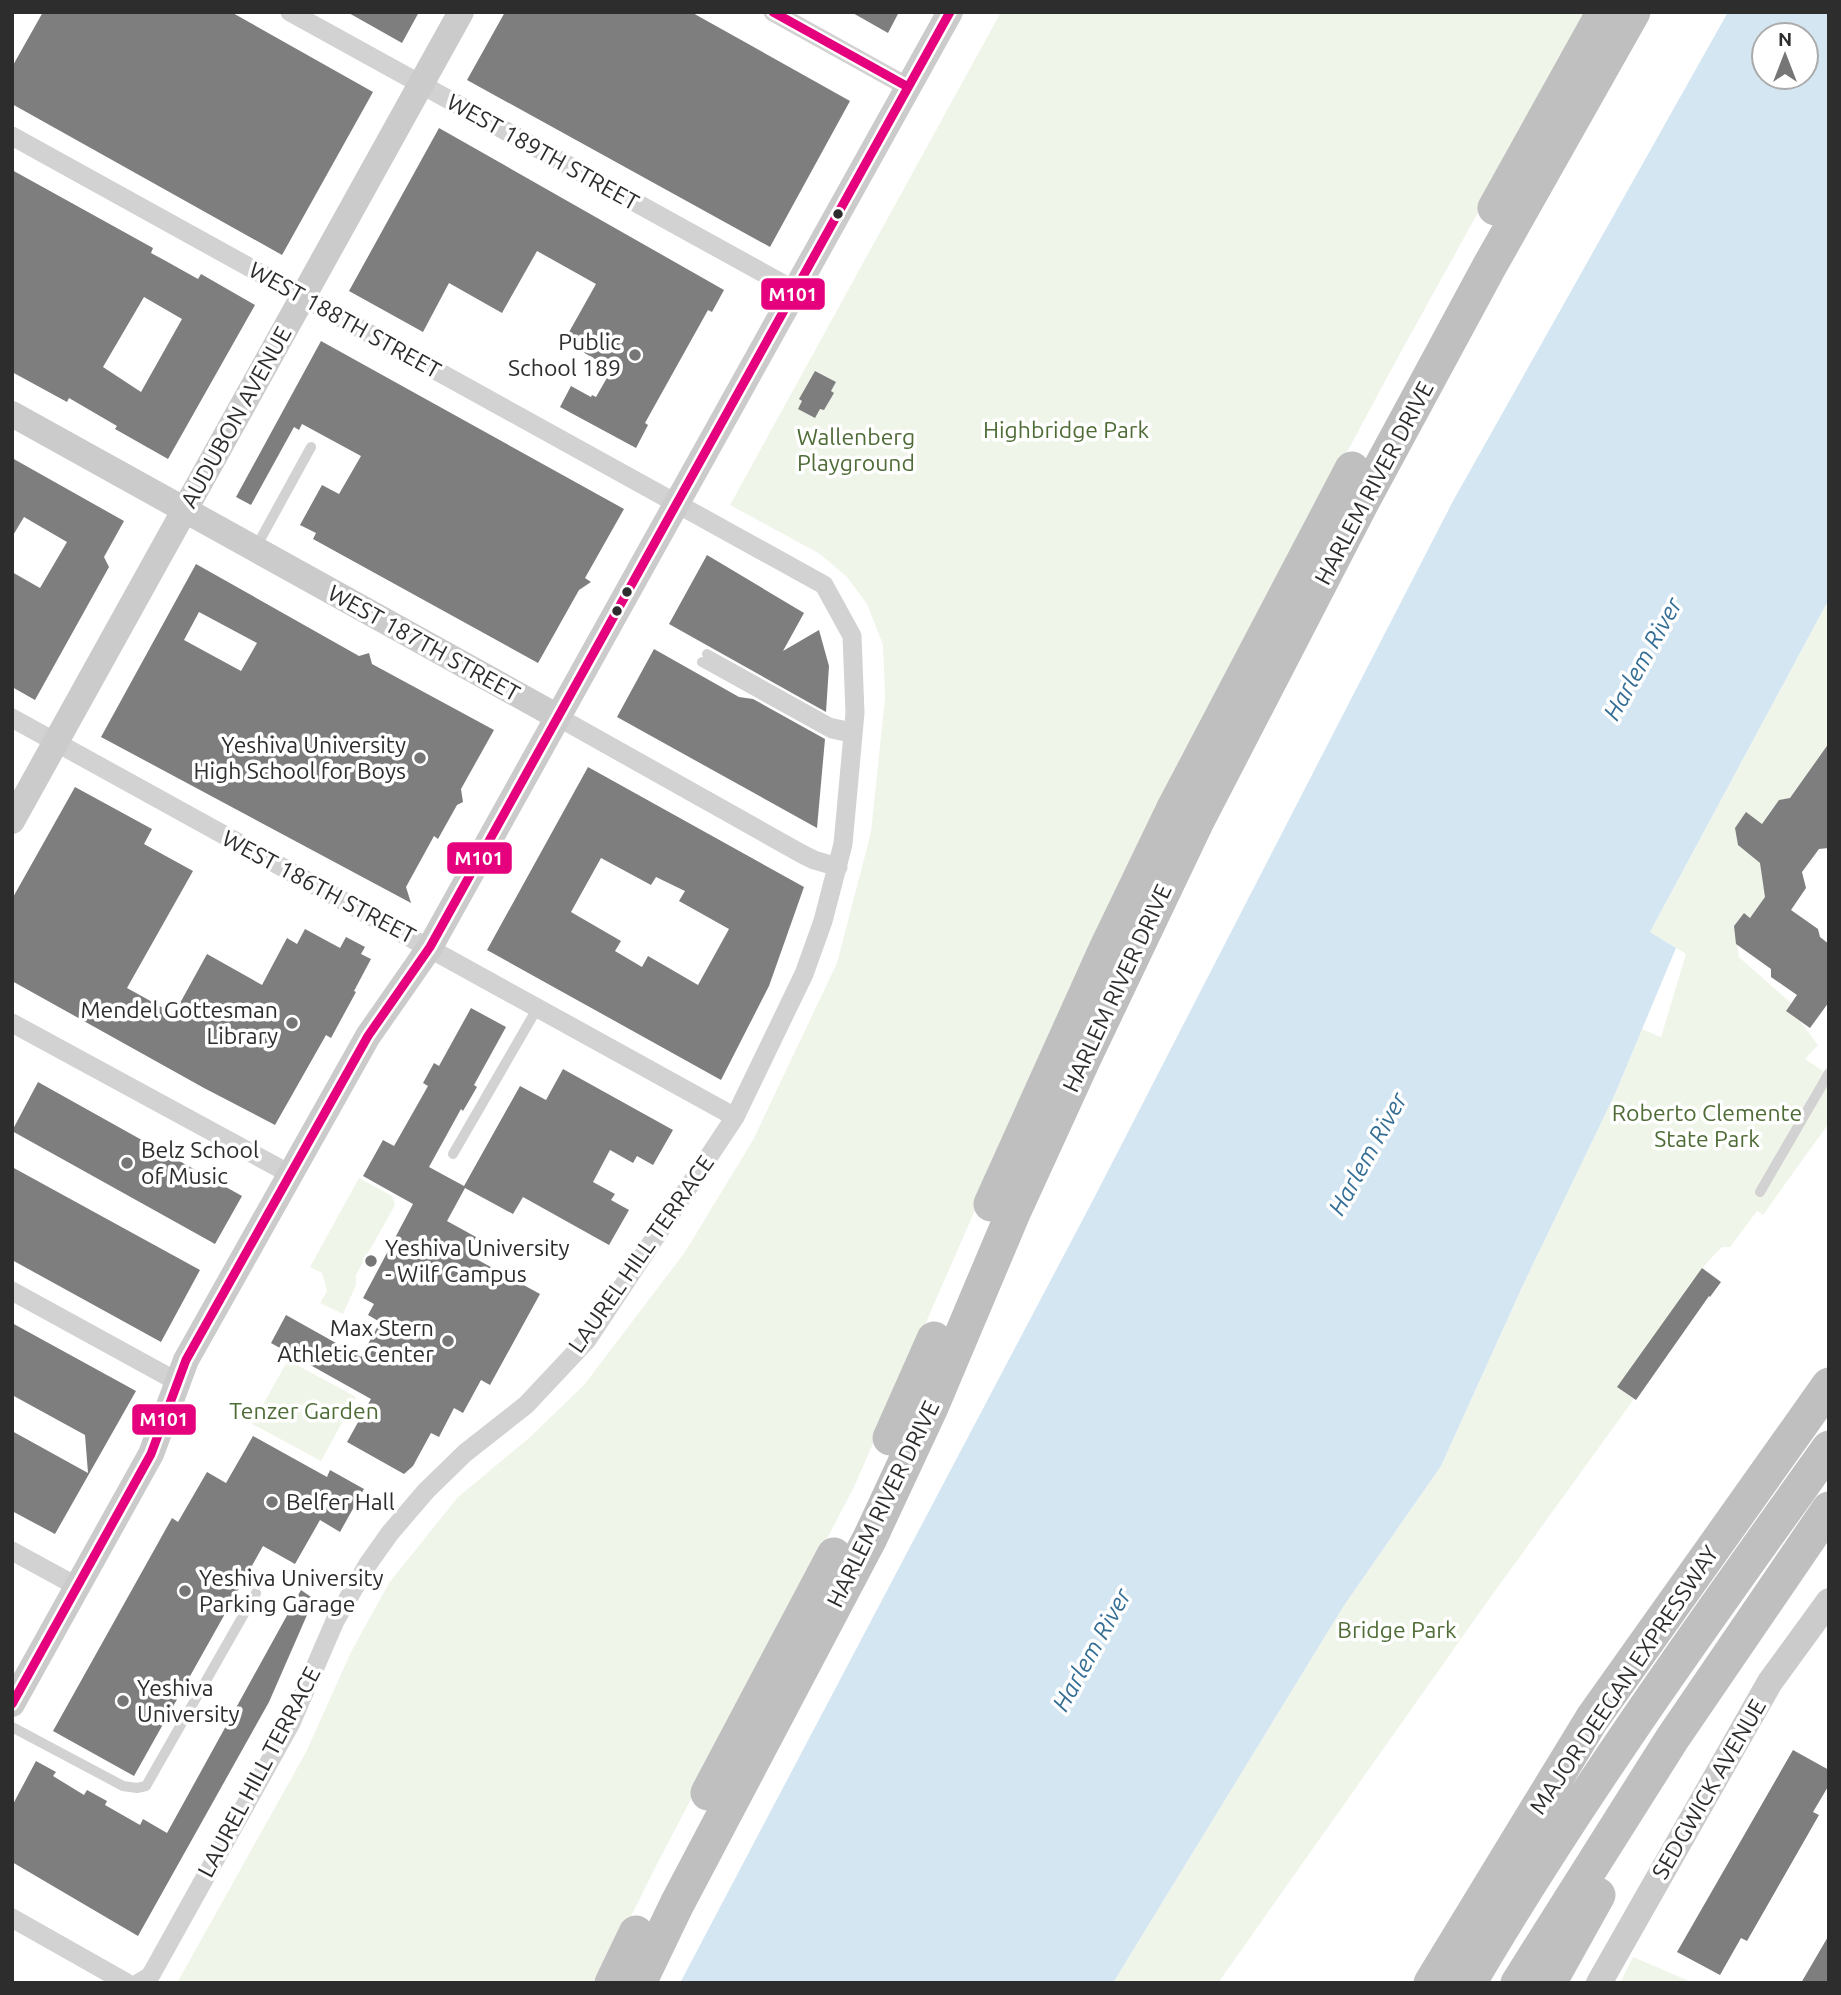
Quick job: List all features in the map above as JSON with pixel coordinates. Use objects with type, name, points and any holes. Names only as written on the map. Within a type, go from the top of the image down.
[{"type":"highway","name":"HARLEM RIVER DRIVE","points":[[612,1983],[660,1884],[848,1527],[909,1397],[1059,1050],[1173,810],[1424,336],[1604,12]]},
{"type":"highway","name":"HARLEM RIVER DRIVE","points":[[639,1983],[870,1538],[932,1405],[1013,1213],[1197,821],[1375,478],[1489,267],[1633,12]]},
{"type":"highway","name":"MAJOR DEEGAN EXPRESSWAY","points":[[1432,1983],[1592,1720],[1829,1385]]},
{"type":"highway","name":"MAJOR DEEGAN EXPRESSWAY","points":[[1469,1983],[1553,1846],[1635,1721],[1829,1448]]},
{"type":"highway","points":[[1518,1983],[1643,1783],[1828,1510]]},
{"type":"highway","points":[[1549,1983],[1635,1831],[1828,1510]]},
{"type":"highway","points":[[1407,1983],[1485,1853],[1592,1720]]},
{"type":"main road","name":"AUDUBON AVENUE","points":[[12,821],[461,12]]},
{"type":"main road","points":[[12,1704],[151,1454],[186,1360],[368,1036],[430,947],[950,12]]},
{"type":"main road","name":"WEST 187TH STREET","points":[[12,414],[558,717]]},
{"type":"main road","name":"SEDGWICK AVENUE","points":[[1599,1983],[1770,1682],[1829,1601]]},
{"type":"street","name":"WEST 189TH STREET","points":[[290,12],[796,291]]},
{"type":"street","points":[[773,12],[908,87]]},
{"type":"street","name":"WEST 188TH STREET","points":[[12,136],[678,503]]},
{"type":"street","name":"LAUREL HILL TERRACE","points":[[139,1983],[149,1978],[152,1973],[251,1794],[297,1710],[335,1621],[379,1548],[432,1484],[465,1453],[526,1405],[587,1340],[735,1117],[804,974],[838,867],[847,807],[853,733],[852,636],[824,585],[678,503]]},
{"type":"street","name":"WEST 187TH STREET","points":[[558,717],[802,854],[838,867]]},
{"type":"street","name":"WEST 186TH STREET","points":[[12,718],[735,1117]]},
{"type":"street","points":[[12,1023],[290,1174]]},
{"type":"street","points":[[12,1291],[176,1381]]},
{"type":"street","points":[[12,1551],[78,1587]]},
{"type":"street","points":[[12,1918],[127,1983]]},
{"type":"lane","points":[[255,549],[310,447]]},
{"type":"lane","points":[[705,658],[830,733],[853,733]]},
{"type":"lane","points":[[453,1154],[538,1007]]},
{"type":"lane","points":[[1760,1192],[1829,1073]]},
{"type":"lane","points":[[12,1727],[123,1786],[146,1786],[256,1593]]},
{"type":"green space","name":"Highbridge Park","points":[[1001,12],[1589,12],[1273,590],[1042,1057],[854,1487],[598,1983],[177,1983],[306,1752],[351,1652],[389,1583],[458,1497],[529,1438],[584,1385],[685,1252],[753,1140],[837,963],[871,832],[885,698],[883,645],[867,604],[847,577],[820,554],[730,505]]},
{"type":"green space","name":"Roberto Clemente State Park","points":[[1829,599],[1829,760],[1820,755],[1790,798],[1779,800],[1762,824],[1746,813],[1736,828],[1738,845],[1769,870],[1765,897],[1750,918],[1744,913],[1734,926],[1739,957],[1791,1003],[1786,1011],[1800,1021],[1818,1045],[1805,1059],[1829,1075],[1829,1123],[1763,1215],[1757,1211],[1730,1247],[1722,1247],[1702,1268],[1618,1387],[1634,1399],[1218,1983],[1113,1983],[1343,1607],[1441,1466],[1524,1283],[1615,1094],[1642,1029],[1661,1037],[1686,954],[1650,932]]},
{"type":"green space","points":[[359,1178],[392,1196],[395,1205],[356,1275],[356,1285],[343,1314],[320,1303],[327,1291],[322,1273],[310,1267]]},
{"type":"green space","name":"Tenzer Garden","points":[[288,1360],[356,1397],[321,1461],[252,1424]]},
{"type":"green space","points":[[1633,1957],[1694,1983],[1620,1983]]},
{"type":"water","name":"Harlem River","points":[[1728,12],[1829,12],[1829,599],[1650,932],[1676,948],[1615,1094],[1524,1283],[1441,1466],[1343,1607],[1113,1983],[680,1983],[1093,1200],[1453,501]]},
{"type":"building","points":[[43,12],[231,12],[373,92],[282,255],[12,104],[12,67]]},
{"type":"building","points":[[347,12],[419,12],[402,43]]},
{"type":"building","points":[[505,12],[691,12],[850,101],[770,247],[467,80]]},
{"type":"building","points":[[851,12],[899,12],[888,33]]},
{"type":"building","points":[[439,128],[724,290],[712,312],[708,310],[645,423],[648,425],[636,448],[560,407],[571,386],[596,397],[612,369],[564,341],[596,284],[537,251],[502,313],[449,283],[423,332],[349,291]]},
{"type":"building","points":[[12,170],[153,248],[151,253],[198,279],[201,274],[255,305],[168,459],[115,429],[117,426],[69,398],[67,402],[12,372]],"holes":[[[144,297],[182,319],[141,392],[103,367]]]},
{"type":"building","points":[[321,341],[624,509],[585,578],[591,582],[579,590],[538,663],[313,539],[316,533],[300,525],[322,485],[339,494],[361,456],[302,424],[299,430],[294,427],[251,505],[236,497]]},
{"type":"building","points":[[815,371],[836,382],[831,391],[834,393],[824,410],[820,409],[815,418],[798,409],[802,401],[799,399]]},
{"type":"building","points":[[12,458],[124,521],[104,557],[109,567],[35,700],[12,687],[12,572],[40,588],[67,542],[24,517],[12,537]]},
{"type":"building","points":[[707,555],[804,613],[783,651],[819,630],[829,666],[826,712],[669,624]]},
{"type":"building","points":[[196,564],[359,656],[369,653],[372,664],[494,730],[461,789],[463,802],[457,805],[438,839],[434,836],[406,887],[411,903],[101,737]],"holes":[[[199,612],[257,643],[241,671],[184,640]]]},
{"type":"building","points":[[654,649],[739,697],[753,699],[825,739],[817,828],[617,717]]},
{"type":"building","points":[[1829,743],[1829,848],[1819,849],[1802,872],[1806,888],[1791,910],[1818,929],[1820,937],[1829,944],[1829,1002],[1810,1028],[1786,1011],[1797,995],[1771,977],[1771,969],[1736,944],[1734,926],[1744,913],[1750,918],[1765,897],[1760,863],[1738,845],[1735,828],[1746,812],[1762,824],[1779,800],[1790,798]]},
{"type":"building","points":[[588,767],[804,887],[769,986],[721,1080],[487,950]],"holes":[[[601,858],[651,885],[656,877],[685,891],[679,901],[729,929],[698,985],[648,956],[642,967],[615,951],[621,941],[571,912]]]},
{"type":"building","points":[[75,787],[152,829],[144,844],[193,871],[127,988],[174,1014],[207,954],[262,985],[287,938],[297,944],[305,929],[340,948],[346,937],[365,947],[361,954],[371,959],[354,991],[356,992],[331,1038],[326,1035],[275,1125],[12,981],[12,899]]},
{"type":"building","points":[[471,1008],[506,1027],[474,1085],[477,1087],[463,1111],[461,1109],[429,1167],[464,1186],[520,1086],[546,1100],[563,1069],[673,1130],[653,1165],[637,1156],[633,1163],[610,1150],[593,1182],[615,1194],[611,1200],[629,1210],[609,1245],[523,1197],[513,1214],[465,1188],[447,1221],[476,1237],[469,1255],[540,1294],[490,1385],[481,1380],[463,1413],[454,1408],[439,1437],[431,1433],[413,1466],[404,1474],[347,1442],[371,1399],[271,1343],[286,1315],[361,1357],[380,1322],[368,1315],[374,1304],[363,1298],[413,1204],[363,1176],[383,1140],[394,1146],[428,1086],[423,1083],[434,1063],[439,1066]]},
{"type":"building","name":"Belz School of Music","points":[[38,1082],[242,1196],[215,1244],[12,1131]]},
{"type":"building","points":[[12,1167],[200,1270],[161,1342],[12,1260]]},
{"type":"building","points":[[1702,1268],[1721,1282],[1636,1400],[1617,1387]]},
{"type":"building","points":[[12,1323],[136,1391],[55,1534],[12,1511],[12,1431],[88,1473],[85,1435],[12,1395]]},
{"type":"building","points":[[253,1436],[327,1477],[330,1470],[364,1489],[340,1532],[320,1520],[295,1564],[263,1546],[134,1776],[53,1731],[172,1518],[178,1522],[207,1472],[226,1483]]},
{"type":"building","points":[[301,1590],[314,1599],[269,1702],[138,1936],[12,1862],[12,1806],[36,1761],[56,1772],[53,1776],[84,1795],[87,1790],[107,1801],[105,1805],[140,1825],[143,1819],[167,1833]]},
{"type":"building","points":[[1793,1750],[1829,1770],[1829,1785],[1813,1812],[1819,1815],[1747,1941],[1741,1938],[1720,1975],[1677,1952]]},
{"type":"building","points":[[1829,1935],[1829,1983],[1801,1983]]},
{"type":"transit line","name":"M101","points":[[773,12],[908,87]]},
{"type":"transit line","name":"M101","points":[[12,1704],[151,1454],[186,1360],[368,1036],[430,947],[950,12]]},
{"type":"place","name":"Public School 189","points":[[635,355]]},
{"type":"place","name":"Yeshiva University High School for Boys","points":[[420,758]]},
{"type":"place","name":"Mendel Gottesman Library","points":[[292,1023]]},
{"type":"place","name":"Belz School of Music","points":[[127,1163]]},
{"type":"place","name":"Yeshiva University - Wilf Campus","points":[[371,1261]]},
{"type":"place","name":"Max Stern Athletic Center","points":[[448,1341]]},
{"type":"place","name":"Belfer Hall","points":[[272,1502]]},
{"type":"place","name":"Yeshiva University Parking Garage","points":[[185,1591]]},
{"type":"place","name":"Yeshiva University","points":[[123,1701]]},
{"type":"park label","name":"Wallenberg Playground","points":[[856,450]]},
{"type":"park label","name":"Bridge Park","points":[[1397,1630]]}]
